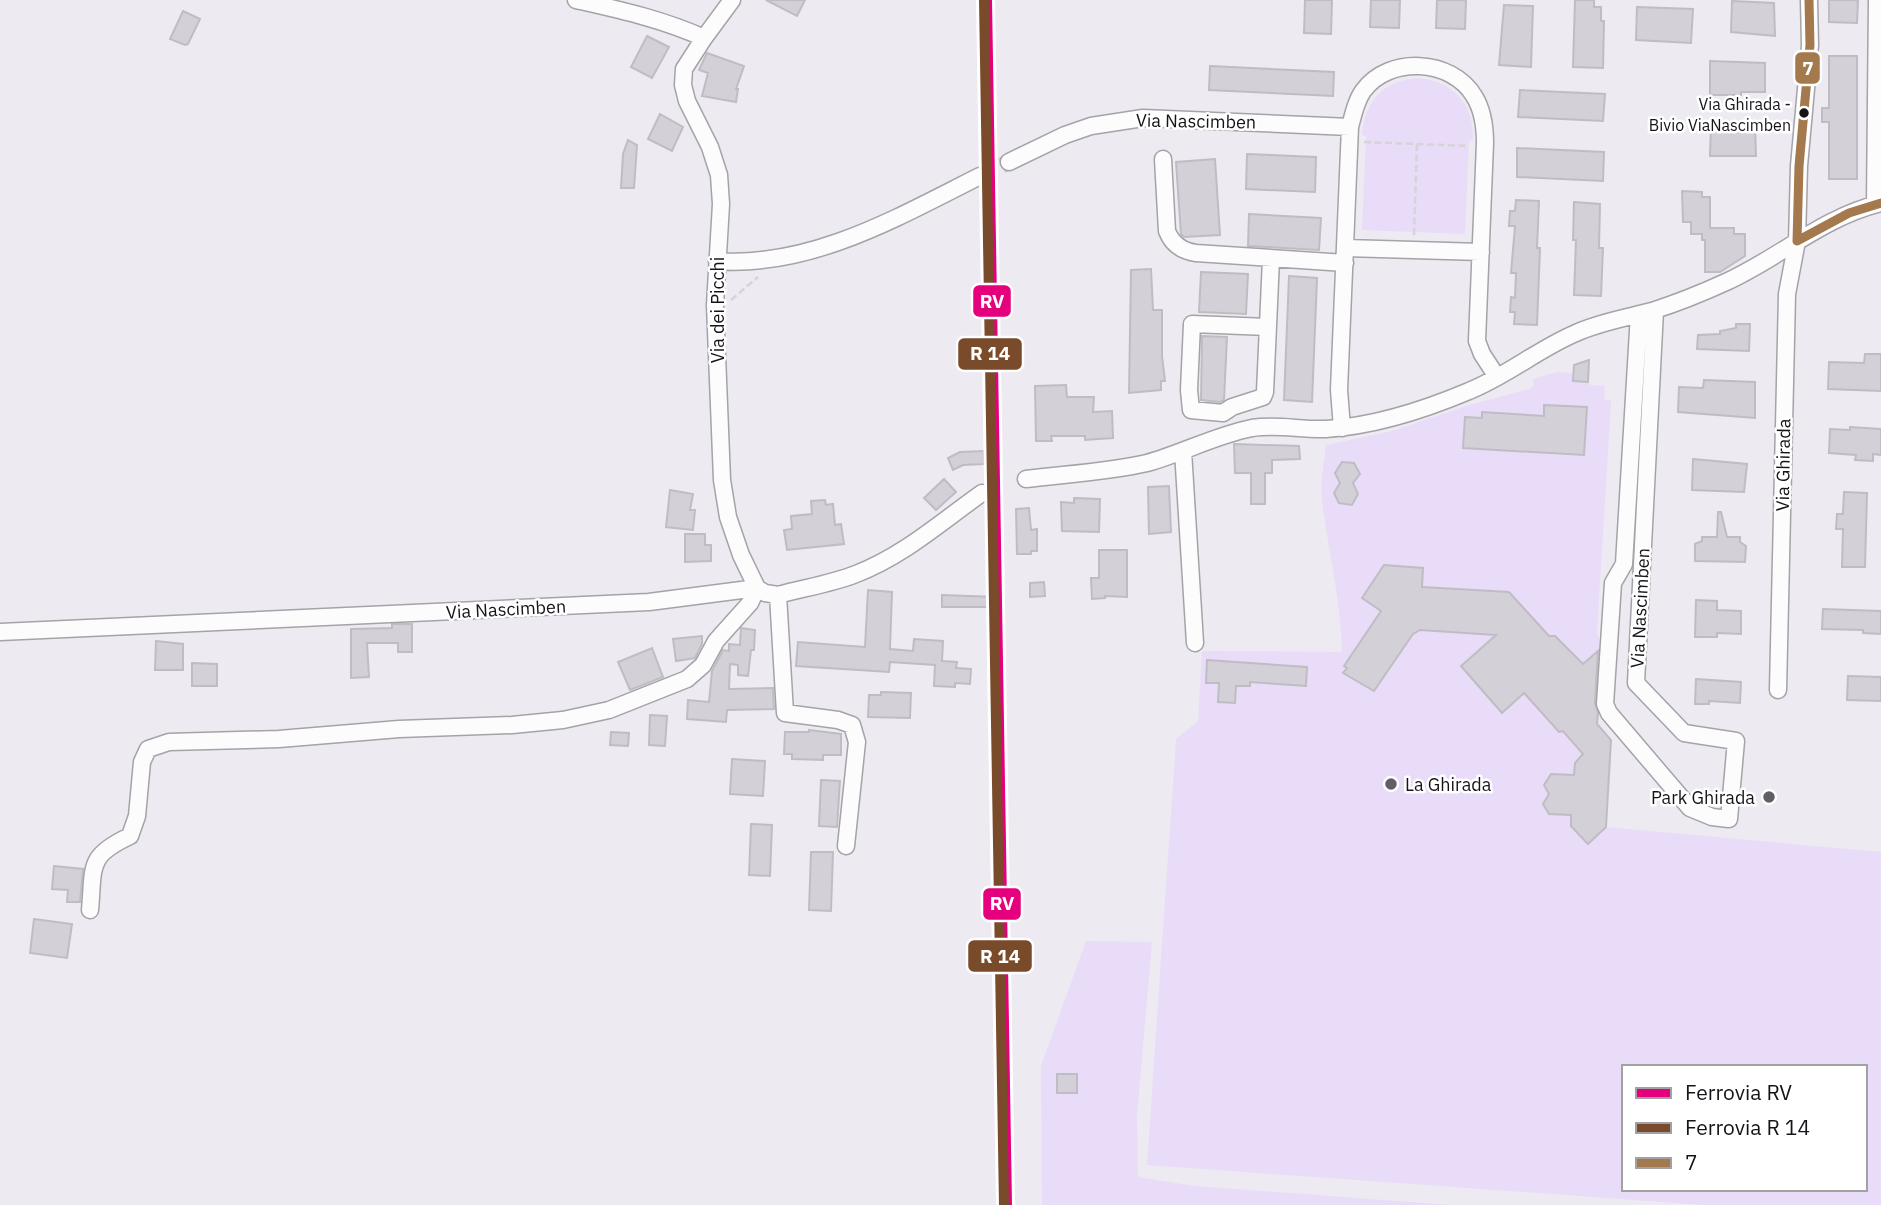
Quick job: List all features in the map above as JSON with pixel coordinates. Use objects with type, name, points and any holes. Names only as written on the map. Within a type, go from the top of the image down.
[{"type":"street","points":[[576,0],[638,14],[704,38]]},
{"type":"street","name":"Via dei Picchi","points":[[732,0],[684,69],[683,85],[687,101],[710,147],[719,175],[721,204],[715,350],[722,480],[727,517],[757,588]]},
{"type":"street","name":"Via Ghirada","points":[[1777,690],[1787,294],[1797,241],[1799,166],[1810,45],[1809,0]]},
{"type":"street","points":[[1026,479],[1126,467],[1253,428],[1342,428],[1370,424],[1404,414],[1469,391],[1552,343],[1579,331],[1647,312],[1728,281],[1849,213],[1878,204],[1877,0]]},
{"type":"street","points":[[1342,428],[1339,398],[1350,127],[1363,91],[1384,74],[1396,69],[1408,66],[1435,67],[1463,82],[1480,108],[1485,127],[1477,341],[1497,377]]},
{"type":"street","name":"Via Nascimben","points":[[1009,162],[1065,135],[1091,126],[1143,118],[1350,127]]},
{"type":"street","points":[[1163,159],[1166,223],[1171,240],[1176,245],[1196,253],[1271,259],[1481,252]]},
{"type":"street","points":[[717,261],[768,261],[829,245],[878,226],[980,176]]},
{"type":"street","points":[[1268,327],[1192,324],[1189,390],[1191,410],[1223,413],[1232,407],[1263,397],[1268,327],[1271,259]]},
{"type":"street","name":"Via Nascimben","points":[[1647,312],[1636,683],[1684,733],[1736,741],[1729,819],[1712,817],[1690,808],[1609,713],[1605,704],[1613,583],[1624,564],[1647,312]]},
{"type":"street","points":[[1183,451],[1195,643]]},
{"type":"street","points":[[846,846],[856,742],[852,725],[838,720],[785,713],[778,595],[855,575],[887,560],[982,494]]},
{"type":"street","points":[[90,909],[94,860],[107,847],[130,836],[137,816],[142,762],[148,749],[169,742],[279,739],[399,729],[512,725],[563,720],[609,710],[687,680],[703,665],[716,641],[750,603],[757,588]]},
{"type":"street","name":"Via Nascimben","points":[[0,632],[649,603],[757,588],[765,593],[778,595]]},
{"type":"path","points":[[1364,142],[1470,146]]},
{"type":"path","points":[[1413,236],[1418,144]]},
{"type":"shaded area","points":[[1418,78],[1451,89],[1459,96],[1470,115],[1473,139],[1469,141],[1465,234],[1362,230],[1366,137],[1362,134],[1368,111],[1386,88]]},
{"type":"shaded area","name":"La Ghirada","points":[[1557,372],[1572,373],[1589,381],[1590,385],[1605,386],[1604,399],[1611,401],[1597,633],[1602,647],[1597,723],[1611,740],[1606,827],[1881,852],[1881,1205],[1703,1205],[1147,1165],[1176,739],[1198,721],[1202,651],[1342,652],[1337,595],[1322,500],[1326,445],[1392,431],[1533,386],[1533,379]]},
{"type":"shaded area","points":[[1086,941],[1152,942],[1137,1116],[1138,1177],[1195,1186],[1450,1205],[1042,1205],[1041,1066]]},
{"type":"building","points":[[766,0],[805,0],[797,16]]},
{"type":"building","points":[[1305,0],[1332,0],[1331,34],[1304,33]]},
{"type":"building","points":[[1371,0],[1400,0],[1399,28],[1370,27]]},
{"type":"building","points":[[1437,0],[1466,0],[1465,29],[1436,28]]},
{"type":"building","points":[[1575,0],[1594,0],[1594,7],[1601,7],[1601,21],[1604,21],[1603,68],[1573,67]]},
{"type":"building","points":[[1829,0],[1858,0],[1857,23],[1829,22]]},
{"type":"building","points":[[1732,1],[1774,3],[1775,36],[1731,32]]},
{"type":"building","points":[[1504,5],[1533,6],[1531,67],[1499,65]]},
{"type":"building","points":[[1637,7],[1693,9],[1691,43],[1636,40]]},
{"type":"building","points":[[183,11],[200,19],[185,45],[170,39]]},
{"type":"building","points":[[647,36],[669,47],[652,78],[631,67]]},
{"type":"building","points":[[707,53],[744,66],[736,89],[736,102],[702,96],[708,73],[699,70]]},
{"type":"building","points":[[1829,56],[1857,56],[1857,179],[1829,179],[1829,122],[1822,122],[1822,108],[1829,108]]},
{"type":"building","points":[[1710,61],[1765,63],[1765,92],[1710,95]]},
{"type":"building","points":[[1210,66],[1334,72],[1333,96],[1209,90]]},
{"type":"building","points":[[1520,90],[1605,94],[1603,121],[1518,117]]},
{"type":"building","points":[[660,114],[683,127],[672,151],[648,139]]},
{"type":"building","points":[[1711,123],[1755,124],[1756,156],[1710,156]]},
{"type":"building","points":[[628,140],[637,145],[634,188],[621,188],[623,154]]},
{"type":"building","points":[[1517,148],[1604,152],[1603,181],[1517,177]]},
{"type":"building","points":[[1247,154],[1316,157],[1315,192],[1246,189]]},
{"type":"building","points":[[1215,159],[1220,235],[1184,237],[1181,234],[1176,162]]},
{"type":"building","points":[[1682,191],[1702,192],[1702,197],[1710,197],[1710,228],[1734,228],[1734,234],[1745,234],[1745,256],[1720,272],[1705,272],[1705,240],[1702,240],[1702,234],[1691,234],[1691,222],[1683,222]]},
{"type":"building","points":[[1516,200],[1539,201],[1537,325],[1514,324],[1515,312],[1510,312],[1511,297],[1515,298],[1516,273],[1511,273],[1515,226],[1509,226],[1510,211],[1515,211]]},
{"type":"building","points":[[1574,202],[1600,204],[1599,248],[1603,248],[1601,296],[1574,295]]},
{"type":"building","points":[[1249,214],[1321,218],[1319,250],[1248,246]]},
{"type":"building","points":[[1151,269],[1153,310],[1162,310],[1165,381],[1161,381],[1161,390],[1129,393],[1131,270]]},
{"type":"building","points":[[1201,272],[1248,274],[1246,314],[1199,312]]},
{"type":"building","points":[[1289,276],[1317,278],[1312,402],[1284,400]]},
{"type":"building","points":[[1736,324],[1750,324],[1749,351],[1697,349],[1698,335],[1720,334],[1720,331],[1736,328]]},
{"type":"building","points":[[1202,336],[1227,337],[1224,400],[1220,402],[1201,400]]},
{"type":"building","points":[[1865,354],[1881,354],[1881,391],[1828,389],[1829,362],[1864,363]]},
{"type":"building","points":[[1589,360],[1588,382],[1573,381],[1574,365]]},
{"type":"building","points":[[1704,380],[1755,382],[1755,418],[1678,412],[1679,387],[1703,388]]},
{"type":"building","points":[[1066,385],[1067,397],[1094,397],[1093,412],[1112,411],[1113,438],[1085,440],[1085,436],[1051,436],[1052,441],[1036,441],[1035,386]]},
{"type":"building","points":[[1544,405],[1587,407],[1584,455],[1463,448],[1465,417],[1482,418],[1482,412],[1544,416]]},
{"type":"building","points":[[1850,427],[1881,429],[1881,455],[1873,454],[1873,461],[1855,460],[1856,455],[1829,453],[1830,429],[1850,430]]},
{"type":"building","points":[[1234,444],[1299,446],[1300,459],[1272,460],[1272,473],[1265,473],[1265,504],[1251,504],[1251,473],[1235,473]]},
{"type":"building","points":[[984,451],[984,464],[963,465],[953,470],[948,458],[960,452]]},
{"type":"building","points":[[1693,459],[1747,464],[1744,492],[1692,490]]},
{"type":"building","points":[[1342,462],[1354,463],[1360,474],[1353,483],[1358,494],[1352,505],[1339,503],[1334,493],[1340,483],[1335,473]]},
{"type":"building","points":[[944,479],[956,492],[936,510],[924,498]]},
{"type":"building","points":[[1169,486],[1171,532],[1149,534],[1148,487]]},
{"type":"building","points":[[670,490],[693,494],[690,510],[695,510],[693,530],[666,527]]},
{"type":"building","points":[[1844,492],[1867,493],[1865,567],[1842,567],[1843,529],[1836,529],[1837,514],[1843,514]]},
{"type":"building","points":[[1074,498],[1100,499],[1099,532],[1062,531],[1061,502],[1074,503]]},
{"type":"building","points":[[825,500],[826,505],[833,504],[835,525],[841,524],[844,544],[787,550],[784,530],[792,529],[791,516],[812,514],[811,501]]},
{"type":"building","points":[[1029,508],[1031,530],[1037,529],[1037,551],[1017,554],[1016,509]]},
{"type":"building","points":[[1718,512],[1721,512],[1727,537],[1740,537],[1740,542],[1746,546],[1745,562],[1695,561],[1695,544],[1702,541],[1702,537],[1717,537]]},
{"type":"building","points":[[685,534],[705,534],[705,545],[711,545],[711,561],[685,562]]},
{"type":"building","points":[[1099,550],[1127,550],[1127,597],[1105,596],[1092,599],[1091,578],[1099,578]]},
{"type":"building","points":[[1384,565],[1423,568],[1422,587],[1509,592],[1549,636],[1555,636],[1583,664],[1598,651],[1595,703],[1597,724],[1611,740],[1606,827],[1588,844],[1571,826],[1571,815],[1549,814],[1543,804],[1549,794],[1544,785],[1551,774],[1574,775],[1575,763],[1583,754],[1524,693],[1502,713],[1461,666],[1496,635],[1420,630],[1413,634],[1374,691],[1343,673],[1347,668],[1344,666],[1381,611],[1362,598]]},
{"type":"building","points":[[1044,582],[1045,596],[1030,597],[1030,583]]},
{"type":"building","points":[[868,590],[892,592],[890,649],[913,651],[914,639],[943,641],[942,661],[957,662],[956,668],[971,669],[970,684],[955,683],[955,687],[934,686],[935,665],[890,662],[889,672],[796,666],[798,642],[865,647]]},
{"type":"building","points":[[942,595],[996,597],[996,607],[942,607]]},
{"type":"building","points":[[1696,600],[1717,601],[1717,610],[1741,611],[1741,634],[1717,633],[1717,637],[1695,637]]},
{"type":"building","points":[[1823,609],[1881,611],[1881,634],[1863,633],[1863,630],[1822,629]]},
{"type":"building","points":[[392,624],[412,624],[412,652],[398,652],[398,643],[367,643],[369,677],[351,678],[351,629],[392,628]]},
{"type":"building","points":[[741,628],[755,630],[754,650],[751,650],[748,676],[738,675],[738,665],[730,664],[729,689],[773,688],[774,709],[727,710],[726,722],[687,719],[688,700],[709,702],[712,671],[723,650],[729,651],[729,644],[740,645]]},
{"type":"building","points":[[702,636],[702,644],[695,658],[676,661],[673,639]]},
{"type":"building","points":[[156,641],[183,644],[183,670],[155,670]]},
{"type":"building","points":[[652,648],[663,677],[630,690],[618,662]]},
{"type":"building","points":[[1207,660],[1307,667],[1306,686],[1250,682],[1250,686],[1236,686],[1235,703],[1218,702],[1219,683],[1206,683]]},
{"type":"building","points":[[192,663],[217,664],[217,686],[192,686]]},
{"type":"building","points":[[1848,676],[1881,677],[1881,701],[1847,700]]},
{"type":"building","points":[[1696,679],[1741,682],[1740,703],[1709,701],[1709,704],[1695,704]]},
{"type":"building","points":[[881,692],[911,693],[910,718],[868,717],[869,695],[881,695]]},
{"type":"building","points":[[650,715],[667,716],[665,746],[649,745]]},
{"type":"building","points":[[809,730],[841,734],[841,755],[823,755],[823,760],[792,759],[792,754],[784,754],[785,732]]},
{"type":"building","points":[[611,732],[629,733],[628,746],[610,745]]},
{"type":"building","points":[[732,759],[765,761],[763,796],[730,794]]},
{"type":"building","points":[[821,780],[840,781],[837,827],[819,826]]},
{"type":"building","points":[[751,824],[772,825],[770,876],[749,875]]},
{"type":"building","points":[[811,852],[833,852],[831,911],[809,910]]},
{"type":"building","points":[[54,866],[83,869],[80,902],[67,902],[68,890],[52,889]]},
{"type":"building","points":[[34,919],[72,924],[67,958],[30,953]]},
{"type":"building","points":[[1057,1074],[1077,1074],[1077,1093],[1057,1093]]},
{"type":"tunnel","points":[[980,176],[1009,162]]},
{"type":"rail line","name":"RV","points":[[987,0],[1007,1205]]},
{"type":"transit line","points":[[984,0],[1004,1205]]},
{"type":"transit line","name":"7","points":[[1797,241],[1799,166],[1810,45],[1809,0]]},
{"type":"transit line","name":"7","points":[[1797,241],[1849,213],[1881,203]]},
{"type":"place","name":"Via Ghirada - Bivio ViaNascimben","points":[[1804,113]]},
{"type":"place","name":"La Ghirada","points":[[1391,784]]},
{"type":"place","name":"Park Ghirada","points":[[1769,797]]}]
